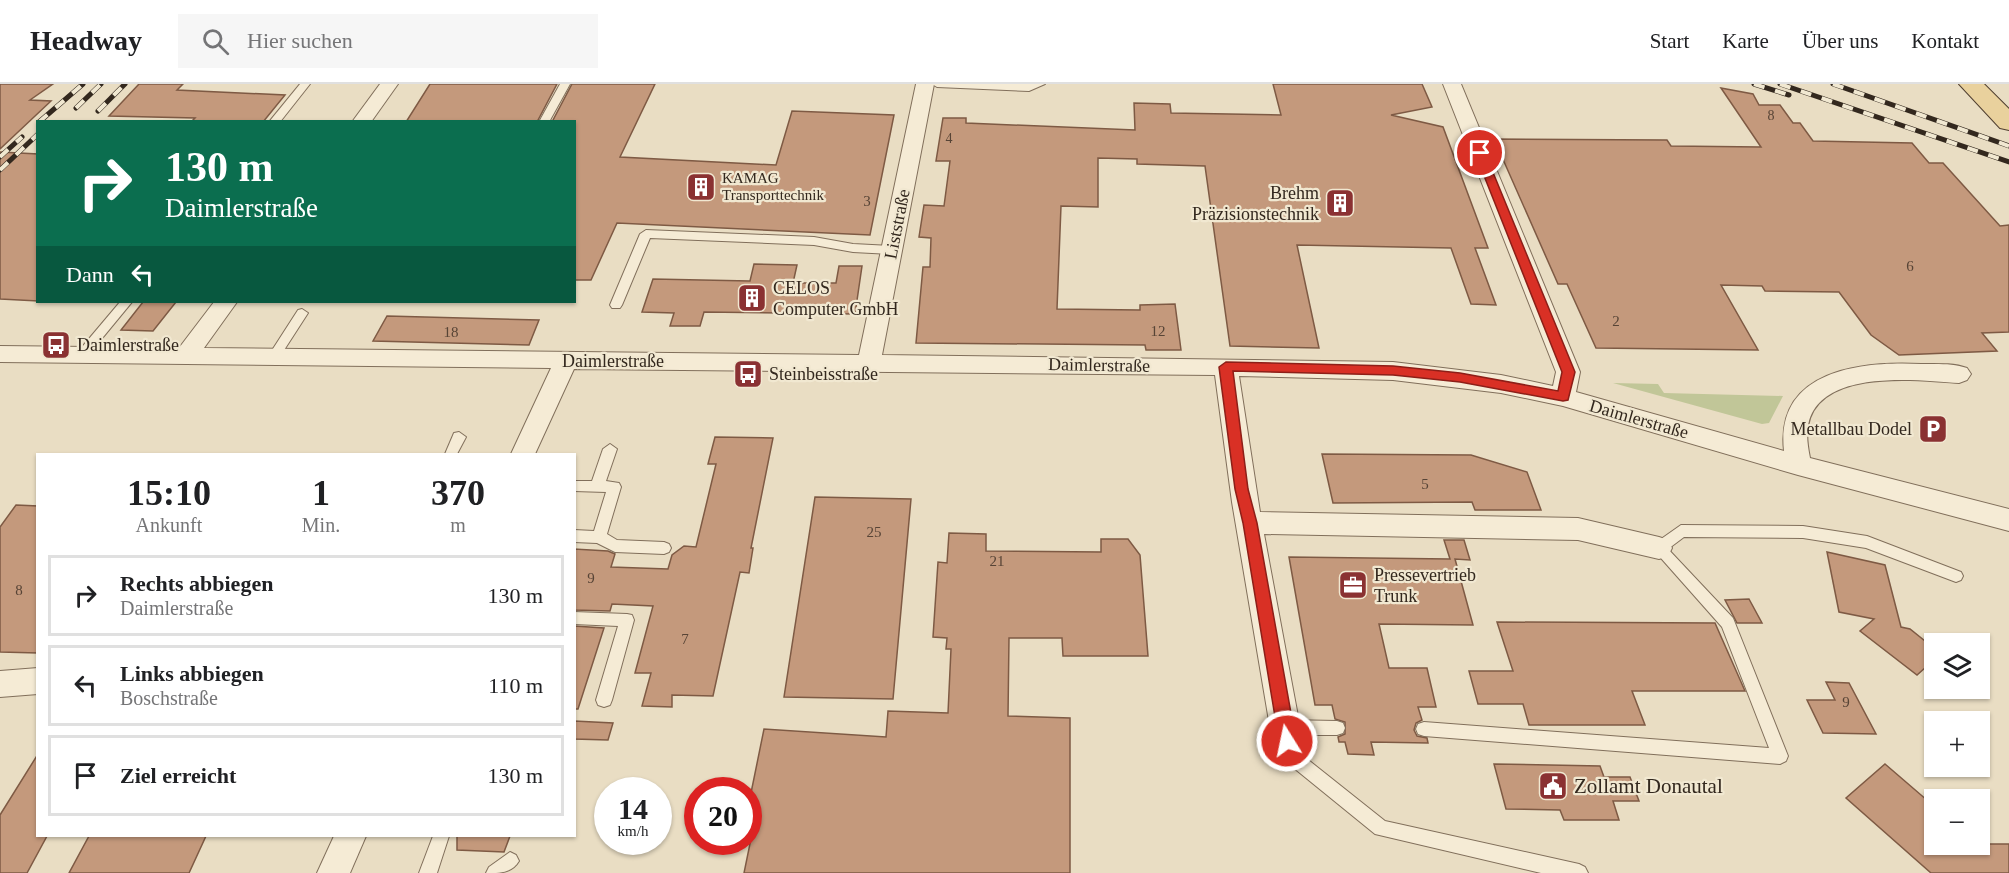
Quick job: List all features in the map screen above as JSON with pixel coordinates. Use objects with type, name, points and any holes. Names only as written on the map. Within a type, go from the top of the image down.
[{"type":"main road","points":[[1971,84],[2009,123]]},
{"type":"street","points":[[362,120],[389,84]]},
{"type":"street","name":"Liststraße","points":[[869,363],[925,84]]},
{"type":"street","points":[[1452,84],[1568,372],[1563,397]]},
{"type":"street","points":[[185,357],[225,303]]},
{"type":"street","name":"Daimlerstraße","points":[[0,354],[273,358],[561,372],[869,363],[1227,377],[1393,371],[1460,378],[1563,397],[1798,465],[2009,520]]},
{"type":"street","points":[[523,453],[561,372]]},
{"type":"street","points":[[1798,465],[1795,425],[1807,400],[1820,388],[1837,381],[1873,373],[1959,374]]},
{"type":"street","points":[[1227,377],[1241,489],[1250,523],[1285,726]]},
{"type":"street","points":[[1250,523],[1578,529],[1659,548]]},
{"type":"street","points":[[0,684],[36,681]]},
{"type":"street","points":[[333,873],[350,837]]},
{"type":"lane","points":[[276,120],[305,84]]},
{"type":"lane","points":[[545,120],[565,84]]},
{"type":"lane","points":[[938,84],[1029,86],[1040,84]]},
{"type":"lane","points":[[616,305],[646,234],[814,241],[853,248],[891,250]]},
{"type":"lane","points":[[81,356],[125,303]]},
{"type":"lane","points":[[273,358],[302,313]]},
{"type":"lane","points":[[451,453],[459,437]]},
{"type":"lane","points":[[597,487],[610,448]]},
{"type":"lane","points":[[576,486],[614,488],[599,537]]},
{"type":"lane","points":[[1424,729],[1780,756],[1728,623],[1659,548],[1681,531],[1803,532],[1867,542],[1956,576]]},
{"type":"lane","points":[[576,536],[599,537],[615,546],[664,548]]},
{"type":"lane","points":[[576,618],[627,620],[604,700]]},
{"type":"lane","points":[[1337,728],[1285,726],[1290,755],[1381,828],[1579,873]]},
{"type":"lane","points":[[428,873],[441,837]]},
{"type":"lane","points":[[495,873],[510,861]]},
{"type":"green space","points":[[1613,383],[1658,384],[1664,393],[1783,396],[1769,423],[1762,424]]},
{"type":"building","points":[[0,84],[53,84],[30,100],[51,101],[0,149]]},
{"type":"building","points":[[139,84],[183,84],[177,90],[285,95],[265,120],[193,120],[195,118],[109,116]]},
{"type":"building","points":[[430,84],[557,84],[538,120],[407,120]]},
{"type":"building","name":"KAMAG Transporttechnik","points":[[572,84],[655,84],[620,157],[776,165],[792,111],[894,115],[870,235],[617,223],[591,280],[576,280],[576,120],[553,120]]},
{"type":"building","points":[[1273,84],[1422,84],[1432,107],[1391,115],[1443,127],[1488,248],[1475,248],[1496,305],[1471,304],[1451,248],[1297,245],[1319,348],[1230,346],[1205,166],[1137,164],[1137,159],[1098,158],[1098,207],[1061,206],[1057,309],[1140,310],[1140,305],[1175,304],[1181,350],[1146,350],[1145,345],[916,343],[923,267],[930,267],[931,238],[919,237],[924,205],[944,206],[950,161],[936,161],[943,118],[966,118],[966,123],[1135,130],[1134,103],[1170,104],[1171,113],[1281,115]]},
{"type":"building","points":[[1721,88],[1753,94],[1759,105],[1780,105],[1793,123],[1800,123],[1813,141],[1912,143],[1929,163],[1943,163],[2000,226],[2009,225],[2009,332],[1982,333],[1997,351],[1899,355],[1871,335],[1839,292],[1765,291],[1762,286],[1721,285],[1758,350],[1596,348],[1567,284],[1558,284],[1494,139],[1667,140],[1671,146],[1761,147]]},
{"type":"building","points":[[0,152],[36,154],[36,301],[0,299]]},
{"type":"building","name":"CELOS Computer GmbH","points":[[754,264],[797,265],[793,283],[836,283],[839,266],[862,266],[855,314],[704,312],[700,326],[670,326],[674,313],[642,312],[653,279],[750,281]]},
{"type":"building","points":[[142,303],[175,303],[153,331],[121,330]]},
{"type":"building","points":[[387,316],[539,320],[529,345],[373,341]]},
{"type":"building","points":[[715,437],[773,438],[751,548],[753,548],[749,573],[740,572],[713,696],[672,695],[672,707],[642,706],[651,673],[635,673],[653,606],[612,604],[610,611],[576,610],[576,549],[608,551],[615,554],[611,567],[668,569],[672,555],[684,546],[696,547],[716,464],[708,464]]},
{"type":"building","points":[[1322,454],[1471,455],[1527,472],[1541,510],[1475,510],[1472,502],[1333,503]]},
{"type":"building","points":[[815,497],[911,499],[893,699],[784,697]]},
{"type":"building","points":[[16,505],[36,506],[36,653],[0,652],[0,527]]},
{"type":"building","points":[[949,533],[986,534],[986,551],[1101,552],[1101,539],[1128,539],[1140,555],[1148,656],[1063,656],[1062,638],[1009,638],[1008,716],[1070,718],[1070,873],[744,873],[748,855],[762,855],[762,777],[754,777],[764,729],[886,737],[888,711],[948,713],[951,649],[946,649],[947,638],[933,637],[938,562],[947,563]]},
{"type":"building","points":[[1444,540],[1464,540],[1470,560],[1455,559],[1473,625],[1379,624],[1389,668],[1427,668],[1436,707],[1418,707],[1422,720],[1416,723],[1414,730],[1417,736],[1427,738],[1428,743],[1371,742],[1374,755],[1348,754],[1345,742],[1339,742],[1338,737],[1345,734],[1345,722],[1335,719],[1332,705],[1315,705],[1289,557],[1450,559]]},
{"type":"building","points":[[1827,552],[1885,565],[1901,627],[1910,629],[1924,640],[1924,669],[1917,675],[1860,631],[1874,619],[1839,612]]},
{"type":"building","points":[[1749,599],[1762,623],[1737,623],[1725,600]]},
{"type":"building","points":[[1497,622],[1715,623],[1745,691],[1632,691],[1645,725],[1529,725],[1523,704],[1478,704],[1469,671],[1513,671]]},
{"type":"building","points":[[576,626],[604,628],[578,709],[576,709]]},
{"type":"building","points":[[1826,682],[1849,683],[1876,734],[1823,733],[1807,700],[1835,700]]},
{"type":"building","points":[[576,721],[613,723],[608,740],[576,739]]},
{"type":"building","points":[[36,757],[36,837],[46,837],[27,873],[0,873],[0,815]]},
{"type":"building","name":"Zollamt Donautal","points":[[1494,764],[1600,766],[1604,777],[1630,777],[1639,801],[1613,801],[1619,820],[1564,820],[1560,810],[1506,809]]},
{"type":"building","points":[[1885,764],[1924,798],[1924,855],[1990,855],[1990,844],[2009,844],[2009,873],[1931,873],[1846,798]]},
{"type":"building","points":[[88,837],[206,837],[189,873],[69,873]]},
{"type":"building","points":[[457,837],[510,837],[504,852],[457,850]]},
{"type":"railway","points":[[41,120],[83,84]]},
{"type":"railway","points":[[76,108],[101,84]]},
{"type":"railway","points":[[98,111],[125,84]]},
{"type":"railway","points":[[1754,84],[1789,95]]},
{"type":"railway","points":[[1780,84],[2009,162]]},
{"type":"railway","points":[[1833,84],[2009,146]]},
{"type":"railway","points":[[0,170],[36,136]]},
{"type":"railway","points":[[0,157],[22,137]]},
{"type":"place","name":"KAMAG Transporttechnik","points":[[701,187]]},
{"type":"place","name":"Brehm Präzisionstechnik","points":[[1340,203]]},
{"type":"place","name":"CELOS Computer GmbH","points":[[752,298]]},
{"type":"place","name":"Daimlerstraße","points":[[56,345]]},
{"type":"place","name":"Steinbeisstraße","points":[[748,374]]},
{"type":"place","name":"Metallbau Dodel","points":[[1933,429]]},
{"type":"place","name":"Pressevertrieb Trunk","points":[[1353,585]]},
{"type":"place","name":"Zollamt Donautal","points":[[1553,786]]},
{"type":"route","points":[[1287,741],[1250,523],[1241,489],[1226,367],[1393,371],[1501,384],[1563,397],[1568,386],[1568,372],[1480,153]]}]
